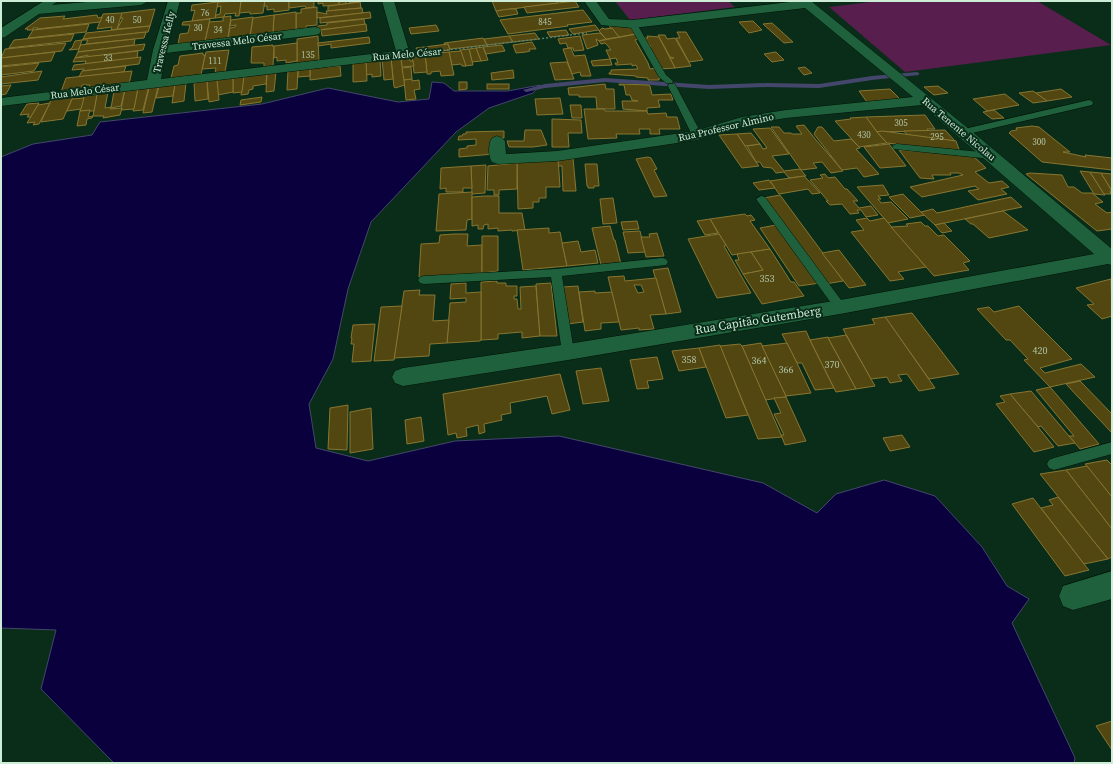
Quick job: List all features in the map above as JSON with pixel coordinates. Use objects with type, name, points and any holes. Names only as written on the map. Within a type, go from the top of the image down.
[{"type":"street","points":[[1,34],[52,1]]},
{"type":"street","points":[[38,10],[141,1]]},
{"type":"street","name":"Travessa Kelly","points":[[153,83],[160,50],[174,1]]},
{"type":"street","points":[[388,1],[403,54]]},
{"type":"street","points":[[590,1],[605,22],[633,24],[806,3]]},
{"type":"street","name":"Rua Tenente Nicolau","points":[[806,3],[964,132],[1112,258]]},
{"type":"street","name":"Travessa Melo César","points":[[160,50],[315,31]]},
{"type":"street","name":"Rua Melo César","points":[[1,102],[403,54]]},
{"type":"street","name":"Rua Professor Almino","points":[[497,141],[498,159],[557,156],[697,135],[742,121],[786,114],[924,100]]},
{"type":"street","name":"Rua Capitão Gutemberg","points":[[403,377],[568,352],[840,307],[1112,258]]},
{"type":"street","points":[[1073,596],[1112,585]]},
{"type":"lane","points":[[633,24],[663,77],[671,84],[697,135]]},
{"type":"lane","points":[[964,132],[1089,103]]},
{"type":"lane","points":[[897,146],[992,156]]},
{"type":"lane","points":[[761,199],[840,307]]},
{"type":"lane","points":[[424,280],[556,273],[662,262]]},
{"type":"lane","points":[[556,273],[568,352]]},
{"type":"lane","points":[[1054,464],[1112,448]]},
{"type":"path","name":"Rua Melo César","points":[[403,54],[451,50],[598,32],[605,22]]},
{"type":"shaded area","points":[[615,1],[728,1],[735,7],[630,20]]},
{"type":"shaded area","points":[[879,1],[1037,1],[1111,45],[905,72],[829,7]]},
{"type":"shaded area","points":[[432,82],[444,83],[454,91],[508,91],[540,85],[533,93],[489,108],[456,132],[371,222],[348,289],[333,359],[309,404],[316,448],[368,461],[455,441],[559,436],[763,483],[817,513],[836,494],[884,480],[935,496],[982,547],[1007,586],[1029,599],[1012,623],[1075,758],[1074,763],[114,763],[41,689],[56,630],[1,628],[1,157],[33,144],[92,135],[100,122],[262,104],[328,88],[398,102],[429,99]]},
{"type":"building","points":[[241,1],[265,1],[263,13],[239,13]]},
{"type":"building","points":[[241,1],[239,16],[235,16],[236,13],[225,14],[224,17],[215,18],[216,15],[220,14],[221,6],[217,7],[218,2]]},
{"type":"building","points":[[265,1],[289,1],[289,10],[274,12],[274,9],[267,10],[267,6],[264,6]]},
{"type":"building","points":[[289,1],[314,1],[314,7],[306,8],[305,6],[289,8]]},
{"type":"building","points":[[318,1],[339,1],[339,5],[323,6],[323,3],[318,4]]},
{"type":"building","points":[[349,1],[346,2],[346,4],[339,5],[339,2]]},
{"type":"building","points":[[349,1],[361,1],[361,2],[349,3]]},
{"type":"building","points":[[492,1],[556,1],[558,3],[496,11]]},
{"type":"building","points":[[575,1],[579,7],[527,13],[524,7]]},
{"type":"building","points":[[218,2],[215,18],[192,21],[195,10],[191,11],[192,5]]},
{"type":"building","points":[[360,2],[361,8],[328,11],[328,6]]},
{"type":"building","points":[[317,7],[317,25],[306,26],[306,29],[296,30],[296,13],[301,13],[301,9]]},
{"type":"building","points":[[362,8],[363,13],[317,18],[317,12],[327,14],[326,11]]},
{"type":"building","points":[[155,9],[150,26],[117,29],[123,18],[120,18],[122,13]]},
{"type":"building","points":[[516,9],[518,14],[499,17],[496,11]]},
{"type":"building","points":[[583,10],[592,22],[508,34],[500,20]]},
{"type":"building","points":[[296,12],[296,30],[273,33],[274,15]]},
{"type":"building","points":[[370,12],[371,18],[320,23],[320,18]]},
{"type":"building","points":[[122,13],[117,29],[111,30],[112,27],[97,29],[103,14]]},
{"type":"building","points":[[97,15],[98,18],[102,17],[100,22],[37,29],[38,28],[33,28],[33,30],[25,29],[40,18],[65,16],[63,19]]},
{"type":"building","points":[[274,15],[273,33],[250,36],[253,18]]},
{"type":"building","points":[[231,16],[228,38],[205,41],[209,22],[223,21],[223,17]]},
{"type":"building","points":[[253,17],[250,36],[228,38],[230,28],[235,27],[236,25],[230,26],[231,20]]},
{"type":"building","points":[[210,19],[205,41],[178,44],[180,34],[188,33],[190,25],[182,25],[183,22]]},
{"type":"building","points":[[364,19],[365,25],[318,30],[318,26],[327,25],[327,23]]},
{"type":"building","points":[[753,21],[762,30],[749,33],[739,22]]},
{"type":"building","points":[[772,23],[793,42],[784,43],[763,24]]},
{"type":"building","points":[[89,24],[86,32],[28,38],[33,30]]},
{"type":"building","points":[[366,24],[367,31],[322,36],[321,30]]},
{"type":"building","points":[[617,24],[631,28],[635,34],[619,37],[609,26]]},
{"type":"building","points":[[436,25],[439,31],[411,34],[409,28]]},
{"type":"building","points":[[595,25],[599,30],[573,34],[569,29]]},
{"type":"building","points":[[150,26],[148,32],[83,39],[86,33]]},
{"type":"building","points":[[602,28],[612,28],[619,37],[606,39],[599,31]]},
{"type":"building","points":[[566,30],[569,35],[550,37],[547,32]]},
{"type":"building","points":[[146,32],[144,38],[86,44],[88,40],[82,40],[83,39]]},
{"type":"building","points":[[677,32],[686,32],[703,60],[689,62],[676,38],[680,38]]},
{"type":"building","points":[[535,33],[539,39],[513,42],[509,36]]},
{"type":"building","points":[[600,33],[606,39],[599,41],[596,39],[598,45],[587,49],[582,35]]},
{"type":"building","points":[[74,34],[71,41],[9,48],[14,40]]},
{"type":"building","points":[[637,34],[639,39],[635,40],[650,69],[657,68],[661,78],[659,78],[659,80],[648,80],[648,78],[636,76],[609,74],[611,70],[638,69],[636,65],[632,66],[632,64],[616,65],[615,63],[618,63],[616,58],[610,59],[606,50],[611,50],[605,43],[601,44],[599,41]]},
{"type":"building","points":[[658,35],[665,35],[667,39],[675,38],[691,66],[675,68],[670,58],[674,58],[670,57]]},
{"type":"building","points":[[318,36],[319,61],[297,63],[297,39]]},
{"type":"building","points":[[509,36],[513,42],[487,45],[484,39]]},
{"type":"building","points":[[580,36],[584,50],[574,51],[573,48],[568,48],[566,43],[560,44],[558,39]]},
{"type":"building","points":[[647,36],[659,37],[675,68],[659,69],[649,47],[651,47],[644,38],[648,38]]},
{"type":"building","points":[[369,37],[370,43],[331,48],[331,44],[318,46],[318,43]]},
{"type":"building","points":[[483,38],[487,45],[450,49],[448,44],[445,45],[444,43]]},
{"type":"building","points":[[135,39],[134,45],[78,52],[80,45]]},
{"type":"building","points":[[82,40],[79,49],[69,50],[72,48],[75,41]]},
{"type":"building","points":[[532,42],[536,49],[529,49],[530,51],[516,53],[513,45]]},
{"type":"building","points":[[66,43],[62,51],[1,58],[5,49]]},
{"type":"building","points":[[297,43],[297,61],[286,63],[286,60],[277,61],[277,57],[274,58],[274,46]]},
{"type":"building","points":[[145,44],[143,50],[88,57],[88,55],[75,58],[78,52]]},
{"type":"building","points":[[448,44],[450,50],[422,53],[422,50],[417,51],[416,48]]},
{"type":"building","points":[[273,45],[273,66],[264,67],[264,63],[251,63],[252,47]]},
{"type":"building","points":[[502,45],[505,51],[486,54],[483,47]]},
{"type":"building","points":[[483,47],[488,60],[481,61],[476,48]]},
{"type":"building","points":[[476,48],[481,61],[472,62],[469,49]]},
{"type":"building","points":[[571,48],[574,56],[585,55],[591,76],[581,76],[580,72],[572,74],[563,49]]},
{"type":"building","points":[[469,49],[473,65],[465,66],[460,50]]},
{"type":"building","points":[[229,50],[225,72],[215,73],[216,68],[202,69],[206,52]]},
{"type":"building","points":[[138,51],[137,58],[85,64],[86,61],[73,62],[75,58]]},
{"type":"building","points":[[461,51],[466,66],[462,66],[461,64],[452,65],[449,52]]},
{"type":"building","points":[[55,52],[51,61],[1,66],[1,58]]},
{"type":"building","points":[[449,52],[454,75],[441,76],[440,71],[427,74],[425,54]]},
{"type":"building","points":[[776,52],[784,60],[772,62],[764,54]]},
{"type":"building","points":[[203,53],[203,55],[205,55],[201,75],[171,78],[174,66],[178,65],[180,56]]},
{"type":"building","points":[[425,54],[427,72],[414,73],[412,56]]},
{"type":"building","points":[[141,57],[139,64],[83,71],[84,69],[72,70],[74,65]]},
{"type":"building","points":[[401,57],[405,85],[395,88],[391,58]]},
{"type":"building","points":[[409,57],[410,61],[413,61],[414,66],[402,67],[401,58]]},
{"type":"building","points":[[391,58],[393,79],[384,80],[382,59]]},
{"type":"building","points":[[380,59],[381,76],[372,77],[372,74],[366,75],[366,61]]},
{"type":"building","points":[[610,59],[612,65],[593,66],[591,61]]},
{"type":"building","points":[[366,61],[367,81],[353,82],[353,62]]},
{"type":"building","points":[[567,62],[574,79],[555,80],[550,63]]},
{"type":"building","points":[[39,63],[34,71],[1,75],[1,67]]},
{"type":"building","points":[[126,66],[124,72],[79,77],[82,71]]},
{"type":"building","points":[[340,66],[341,76],[310,80],[310,68]]},
{"type":"building","points":[[411,67],[412,79],[404,80],[402,68]]},
{"type":"building","points":[[805,67],[812,73],[804,75],[798,68]]},
{"type":"building","points":[[310,68],[310,76],[298,77],[298,69]]},
{"type":"building","points":[[298,69],[297,89],[287,90],[288,70]]},
{"type":"building","points":[[513,70],[514,78],[492,80],[491,73]]},
{"type":"building","points":[[42,71],[38,80],[1,84],[1,77]]},
{"type":"building","points":[[132,71],[129,84],[89,88],[90,85],[82,85],[81,89],[61,92],[66,78]]},
{"type":"building","points":[[267,72],[276,72],[274,91],[266,92]]},
{"type":"building","points":[[267,72],[266,84],[253,86],[253,89],[249,90],[248,94],[241,95],[244,76]]},
{"type":"building","points":[[244,76],[242,92],[233,93],[233,78]]},
{"type":"building","points":[[233,78],[233,92],[218,95],[217,80]]},
{"type":"building","points":[[412,79],[412,81],[419,80],[420,89],[414,90],[416,99],[406,100],[404,80]]},
{"type":"building","points":[[217,80],[219,100],[209,102],[207,81]]},
{"type":"building","points":[[207,81],[208,99],[195,101],[194,83]]},
{"type":"building","points":[[459,82],[467,82],[467,89],[459,90]]},
{"type":"building","points":[[186,83],[184,101],[172,103],[175,84]]},
{"type":"building","points":[[175,84],[173,96],[156,98],[159,86]]},
{"type":"building","points":[[487,84],[509,84],[509,89],[487,89]]},
{"type":"building","points":[[605,84],[606,89],[614,89],[615,109],[597,109],[596,97],[579,97],[579,95],[569,95],[568,88]]},
{"type":"building","points":[[619,84],[648,85],[650,86],[652,95],[671,94],[673,100],[658,100],[660,107],[647,108],[647,111],[623,109],[622,101],[638,101],[632,100],[630,95],[626,95],[624,85]]},
{"type":"building","points":[[11,85],[6,94],[1,95],[1,86]]},
{"type":"building","points":[[149,86],[143,110],[133,111],[138,88]]},
{"type":"building","points":[[938,86],[948,93],[934,95],[924,87]]},
{"type":"building","points":[[158,87],[152,112],[143,113],[149,88]]},
{"type":"building","points":[[138,88],[134,109],[121,110],[125,89]]},
{"type":"building","points":[[125,89],[121,106],[111,108],[114,91]]},
{"type":"building","points":[[890,89],[902,101],[867,102],[859,91]]},
{"type":"building","points":[[1061,89],[1072,97],[1047,101],[1036,93]]},
{"type":"building","points":[[1033,91],[1047,101],[1033,103],[1019,93]]},
{"type":"building","points":[[108,92],[105,108],[122,108],[120,115],[103,118],[104,116],[93,116],[97,94]]},
{"type":"building","points":[[97,94],[94,111],[80,111],[84,96]]},
{"type":"building","points":[[1005,94],[1019,105],[987,111],[973,99]]},
{"type":"building","points":[[73,97],[63,119],[41,122],[51,100]]},
{"type":"building","points":[[262,97],[261,102],[240,105],[241,100]]},
{"type":"building","points":[[84,98],[81,109],[67,111],[72,99]]},
{"type":"building","points":[[560,98],[563,114],[537,115],[535,99]]},
{"type":"building","points":[[39,103],[31,117],[27,117],[29,114],[20,115],[27,104]]},
{"type":"building","points":[[50,103],[39,124],[33,125],[35,122],[27,123],[38,105]]},
{"type":"building","points":[[570,105],[581,105],[582,118],[572,118]]},
{"type":"building","points":[[584,109],[604,109],[605,111],[647,111],[648,114],[666,113],[667,117],[677,117],[680,129],[659,129],[660,134],[650,134],[650,129],[639,129],[640,134],[616,134],[617,138],[588,139]]},
{"type":"building","points":[[90,110],[88,117],[93,116],[92,118],[87,119],[86,125],[77,126],[80,111]]},
{"type":"building","points":[[994,110],[1004,118],[992,119],[983,112]]},
{"type":"building","points":[[925,115],[935,129],[927,129],[928,131],[877,132],[866,117]]},
{"type":"building","points":[[866,117],[887,143],[859,147],[835,121]]},
{"type":"building","points":[[552,119],[581,120],[582,133],[568,133],[569,147],[552,147]]},
{"type":"building","points":[[804,125],[843,171],[831,173],[822,162],[813,163],[817,168],[801,170],[771,127],[779,127],[784,133],[802,134],[796,126]]},
{"type":"building","points":[[1032,126],[1039,127],[1070,152],[1063,152],[1086,157],[1085,155],[1112,158],[1112,170],[1042,162],[1009,133],[1017,130],[1016,128]]},
{"type":"building","points":[[818,127],[822,127],[834,141],[851,139],[860,148],[856,149],[879,174],[864,177],[857,168],[842,170],[814,134]]},
{"type":"building","points":[[770,128],[789,154],[772,156],[784,171],[800,169],[806,176],[789,178],[784,172],[776,173],[772,168],[763,167],[760,162],[756,162],[747,146],[760,144],[763,149],[767,148],[753,129]]},
{"type":"building","points":[[525,130],[541,130],[547,145],[533,147],[509,147],[507,141],[524,141]]},
{"type":"building","points":[[945,130],[955,141],[907,135],[904,131]]},
{"type":"building","points":[[504,131],[504,138],[494,138],[494,154],[459,157],[459,149],[476,145],[476,139],[458,140],[459,136],[466,134],[466,132]]},
{"type":"building","points":[[882,131],[956,141],[960,152],[887,143],[877,132]]},
{"type":"building","points":[[751,133],[760,144],[745,146],[737,134]]},
{"type":"building","points":[[737,134],[759,166],[742,168],[719,135]]},
{"type":"building","points":[[889,144],[906,166],[880,168],[864,147]]},
{"type":"building","points":[[899,150],[972,155],[986,168],[975,172],[989,183],[1002,181],[1009,187],[1001,189],[1007,194],[978,200],[968,191],[979,189],[975,186],[922,197],[910,187],[963,175],[959,173],[950,173],[951,175],[932,175],[934,179],[920,178]]},
{"type":"building","points":[[558,158],[573,158],[576,191],[563,191],[562,166],[558,166]]},
{"type":"building","points":[[558,158],[560,187],[546,187],[546,198],[539,198],[539,202],[533,202],[533,208],[518,209],[517,162]]},
{"type":"building","points":[[651,158],[657,169],[654,170],[667,196],[654,197],[636,159]]},
{"type":"building","points":[[517,163],[517,189],[499,190],[499,195],[494,195],[494,190],[487,190],[488,166]]},
{"type":"building","points":[[585,164],[597,164],[599,186],[588,188]]},
{"type":"building","points":[[486,165],[485,193],[472,194],[471,166]]},
{"type":"building","points":[[471,166],[472,188],[463,188],[463,192],[446,192],[446,188],[440,189],[441,168]]},
{"type":"building","points":[[1080,171],[1090,172],[1105,195],[1094,194]]},
{"type":"building","points":[[1090,172],[1101,173],[1112,191],[1110,191],[1111,194],[1104,194]]},
{"type":"building","points":[[1101,173],[1112,174],[1112,191]]},
{"type":"building","points":[[825,174],[828,178],[835,177],[845,189],[847,189],[858,201],[853,201],[859,208],[871,206],[878,215],[866,217],[861,210],[857,210],[859,213],[850,214],[842,204],[830,205],[810,180],[823,178],[820,175]]},
{"type":"building","points":[[1026,174],[1062,175],[1068,187],[1074,187],[1082,193],[1092,193],[1103,202],[1095,204],[1107,213],[1112,212],[1112,229],[1097,231]]},
{"type":"building","points":[[804,176],[820,193],[812,194],[808,189],[779,194],[770,181]]},
{"type":"building","points":[[769,180],[775,188],[759,190],[753,183]]},
{"type":"building","points":[[883,185],[889,195],[878,196],[881,199],[878,199],[881,203],[891,202],[908,219],[888,223],[857,187]]},
{"type":"building","points":[[472,192],[472,219],[467,220],[466,230],[436,231],[439,194]]},
{"type":"building","points":[[903,194],[925,215],[910,218],[889,197]]},
{"type":"building","points":[[780,195],[843,281],[825,284],[764,198]]},
{"type":"building","points":[[499,196],[499,213],[522,213],[525,230],[498,231],[498,228],[488,229],[488,224],[484,225],[483,229],[478,229],[478,225],[472,226],[472,197]]},
{"type":"building","points":[[1011,197],[1022,207],[935,225],[921,212],[933,209],[937,213]]},
{"type":"building","points":[[613,198],[617,223],[603,224],[600,199]]},
{"type":"building","points":[[1003,211],[1028,230],[989,238],[965,219]]},
{"type":"building","points":[[745,214],[747,216],[751,215],[755,220],[750,221],[770,249],[732,255],[710,219]]},
{"type":"building","points":[[867,218],[870,221],[884,218],[926,267],[898,272],[904,279],[890,281],[851,232],[864,230],[856,220]]},
{"type":"building","points":[[710,219],[718,233],[705,235],[697,221]]},
{"type":"building","points":[[637,221],[639,229],[623,230],[621,222]]},
{"type":"building","points":[[921,222],[925,226],[928,226],[938,236],[944,235],[970,261],[963,263],[969,270],[934,276],[891,227],[908,226],[906,224]]},
{"type":"building","points":[[944,223],[952,231],[942,233],[935,225]]},
{"type":"building","points":[[776,225],[820,283],[799,286],[760,228]]},
{"type":"building","points":[[610,226],[621,264],[601,265],[592,228]]},
{"type":"building","points":[[549,228],[549,233],[560,232],[567,266],[523,270],[517,230]]},
{"type":"building","points":[[640,231],[645,252],[628,253],[623,232]]},
{"type":"building","points":[[657,233],[664,256],[646,257],[641,237],[650,237],[649,234]]},
{"type":"building","points":[[468,234],[467,246],[482,245],[482,273],[419,277],[421,244],[439,243],[440,235]]},
{"type":"building","points":[[719,234],[726,245],[724,246],[751,293],[717,298],[688,239]]},
{"type":"building","points":[[482,236],[498,236],[498,271],[482,273]]},
{"type":"building","points":[[578,241],[581,252],[595,250],[598,263],[567,266],[562,243]]},
{"type":"building","points":[[770,249],[791,282],[794,282],[804,296],[762,304],[743,274],[763,270],[751,252]]},
{"type":"building","points":[[839,250],[866,285],[849,288],[822,253]]},
{"type":"building","points":[[751,252],[763,270],[743,274],[735,260],[739,260],[737,254]]},
{"type":"building","points":[[668,268],[681,312],[666,314],[653,270]]},
{"type":"building","points":[[624,276],[625,281],[656,278],[666,314],[650,315],[654,329],[639,330],[639,328],[621,330],[608,277]],"holes":[[[634,285],[641,285],[644,292],[638,293]]]},
{"type":"building","points":[[1111,279],[1112,316],[1102,319],[1087,305],[1094,304],[1076,288]]},
{"type":"building","points":[[497,281],[497,283],[506,283],[506,286],[517,286],[517,296],[514,296],[514,299],[517,299],[518,309],[521,309],[520,287],[536,286],[540,336],[522,338],[522,332],[498,334],[498,339],[481,340],[481,282]]},
{"type":"building","points":[[466,283],[466,293],[481,292],[481,340],[447,343],[450,303],[466,302],[466,298],[450,299],[451,284]]},
{"type":"building","points":[[551,283],[557,336],[540,336],[536,284]]},
{"type":"building","points":[[578,286],[583,322],[567,324],[563,287]]},
{"type":"building","points":[[420,290],[419,295],[435,295],[433,321],[449,320],[447,343],[430,344],[429,356],[394,358],[404,291]]},
{"type":"building","points":[[595,291],[595,293],[612,292],[619,322],[601,323],[601,329],[585,331],[579,292]]},
{"type":"building","points":[[402,306],[394,360],[374,361],[381,307]]},
{"type":"building","points":[[1019,306],[1072,359],[1040,368],[1045,373],[1081,364],[1095,377],[1050,387],[1024,360],[1028,359],[1010,340],[1006,340],[977,309],[989,307],[994,312]]},
{"type":"building","points":[[912,313],[959,374],[929,379],[885,317]]},
{"type":"building","points":[[885,317],[935,388],[919,391],[907,374],[898,375],[902,381],[890,383],[887,377],[871,379],[843,329],[875,324],[872,319]]},
{"type":"building","points":[[375,324],[371,361],[352,362],[354,344],[351,344],[351,338],[353,325]]},
{"type":"building","points":[[806,331],[834,388],[815,390],[802,363],[797,363],[782,334]]},
{"type":"building","points":[[846,335],[875,386],[856,389],[828,338]]},
{"type":"building","points":[[828,337],[856,389],[836,392],[810,340]]},
{"type":"building","points":[[761,343],[786,397],[765,400],[742,346]]},
{"type":"building","points":[[787,343],[811,393],[786,396],[762,346]]},
{"type":"building","points":[[740,344],[782,437],[758,439],[720,346]]},
{"type":"building","points":[[720,345],[748,415],[726,418],[699,348]]},
{"type":"building","points":[[699,348],[706,367],[679,371],[672,351]]},
{"type":"building","points":[[657,357],[663,379],[647,381],[649,388],[637,389],[630,360]]},
{"type":"building","points":[[601,368],[609,401],[583,404],[576,371]]},
{"type":"building","points":[[560,374],[570,410],[552,414],[547,396],[510,403],[511,413],[501,415],[502,420],[484,424],[485,432],[479,434],[478,425],[466,428],[467,436],[457,438],[456,433],[448,435],[443,394]]},
{"type":"building","points":[[1080,381],[1112,414],[1112,433],[1066,384]]},
{"type":"building","points":[[1050,387],[1099,444],[1080,449],[1069,436],[1074,436],[1036,390]]},
{"type":"building","points":[[1031,391],[1075,443],[1058,446],[1041,426],[1038,427],[1010,394]]},
{"type":"building","points":[[1010,394],[1054,447],[1034,452],[996,404],[1005,402],[1000,396]]},
{"type":"building","points":[[786,397],[806,441],[785,445],[781,435],[784,435],[774,414],[781,413],[774,398]]},
{"type":"building","points":[[348,405],[347,450],[328,449],[330,408]]},
{"type":"building","points":[[371,408],[373,449],[350,453],[350,412]]},
{"type":"building","points":[[421,417],[424,441],[407,444],[405,420]]},
{"type":"building","points":[[902,435],[910,447],[890,451],[883,438]]},
{"type":"building","points":[[1107,460],[1112,465],[1112,497],[1085,464]]},
{"type":"building","points":[[1087,466],[1112,497],[1112,529],[1066,470]]},
{"type":"building","points":[[1066,470],[1112,529],[1112,557],[1108,559],[1040,474]]},
{"type":"building","points":[[1058,497],[1108,559],[1084,564],[1041,508],[1053,505],[1049,500]]},
{"type":"building","points":[[1033,498],[1089,570],[1065,576],[1012,504]]},
{"type":"building","points":[[1112,721],[1112,750],[1096,726]]},
{"type":"waterway","points":[[526,90],[545,86],[605,80],[709,87],[767,85],[819,86],[872,78],[917,74]]}]
